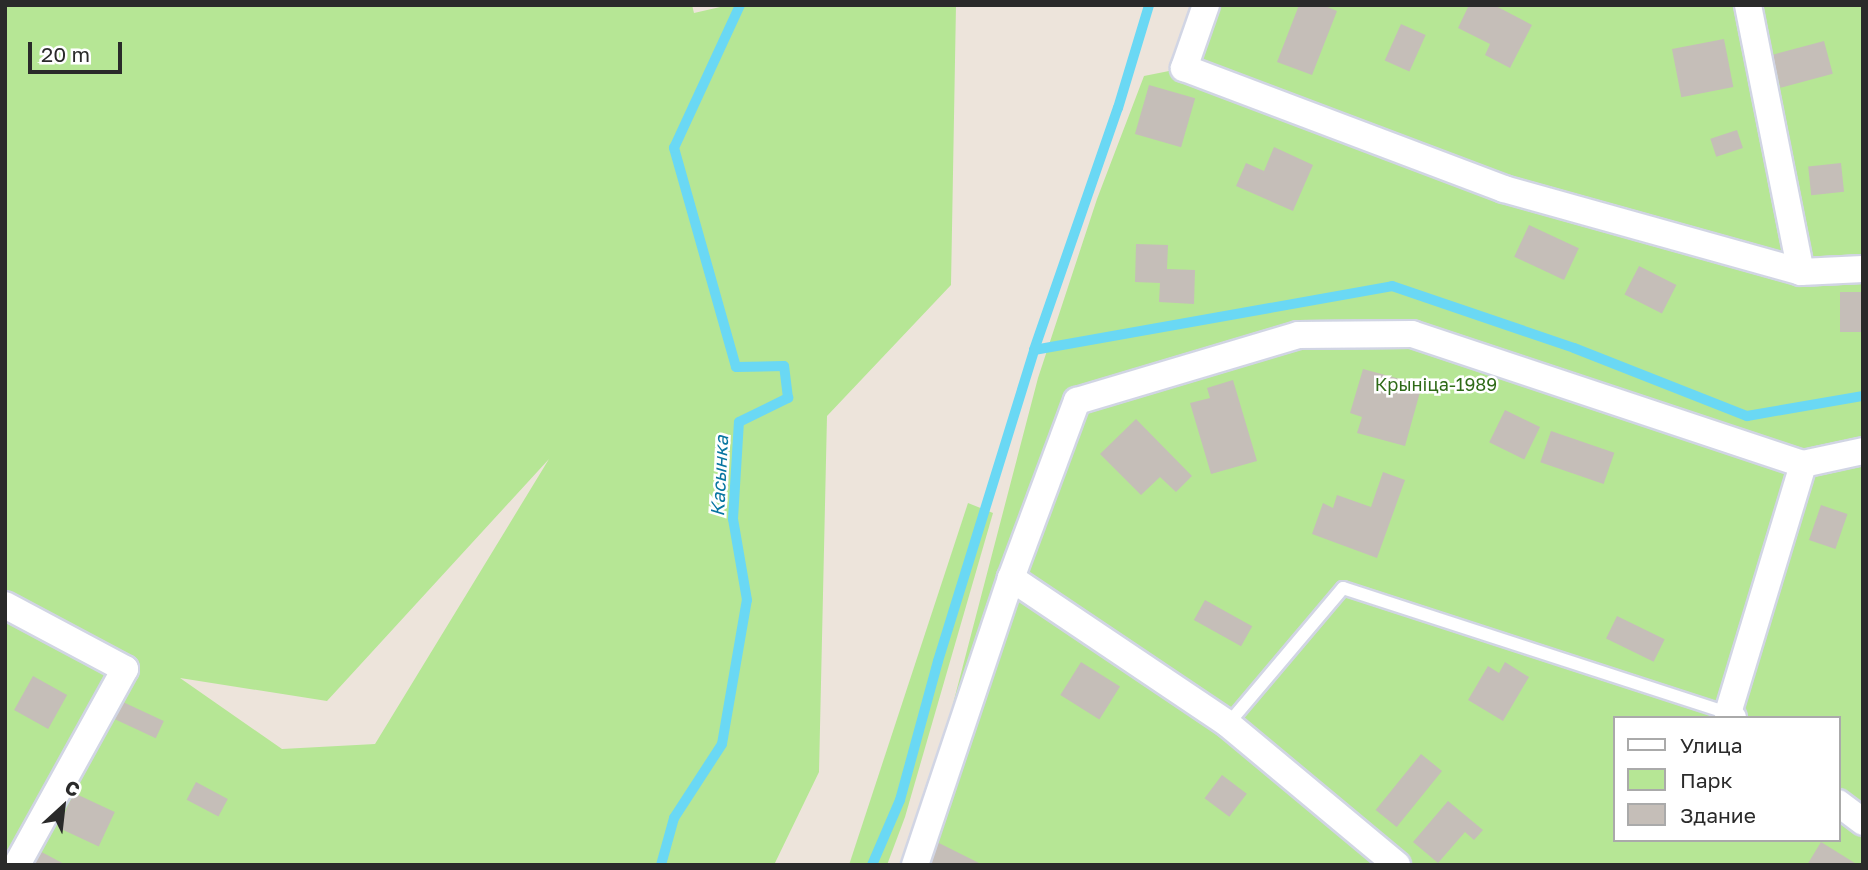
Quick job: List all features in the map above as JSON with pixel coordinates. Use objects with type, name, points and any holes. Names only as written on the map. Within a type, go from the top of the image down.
[{"type":"street","points":[[1206,5],[1184,68],[1504,189],[1801,272],[1863,270]]},
{"type":"street","points":[[1748,5],[1801,272]]},
{"type":"street","points":[[915,865],[1012,578],[1077,401],[1298,335],[1412,334],[1803,464],[1863,451]]},
{"type":"street","points":[[1730,715],[1803,464]]},
{"type":"street","points":[[1012,578],[1228,724],[1397,865]]},
{"type":"street","points":[[5,605],[125,669],[17,865]]},
{"type":"street","points":[[1840,805],[1863,822]]},
{"type":"lane","points":[[1228,724],[1343,588],[1730,715]]},
{"type":"green space","points":[[5,5],[692,5],[694,13],[729,5],[956,5],[951,285],[827,416],[819,772],[774,865],[5,865]],"holes":[[[549,459],[375,744],[282,749],[180,678],[327,701]]]},
{"type":"green space","name":"Крыніца-1989","points":[[1206,5],[1863,5],[1863,865],[911,865],[1038,378],[1097,199],[1144,76],[1184,68]]},
{"type":"green space","points":[[968,503],[993,513],[905,817],[887,865],[849,865]]},
{"type":"building","points":[[1299,5],[1323,5],[1337,11],[1312,75],[1277,62]]},
{"type":"building","points":[[1469,5],[1494,5],[1532,25],[1510,68],[1485,55],[1490,44],[1458,28]]},
{"type":"building","points":[[1401,24],[1426,35],[1409,72],[1385,61]]},
{"type":"building","points":[[1724,39],[1733,87],[1681,97],[1672,49]]},
{"type":"building","points":[[1824,41],[1833,74],[1781,88],[1772,55]]},
{"type":"building","points":[[1149,85],[1195,98],[1181,147],[1135,134]]},
{"type":"building","points":[[1737,130],[1743,148],[1716,157],[1710,139]]},
{"type":"building","points":[[1274,147],[1313,165],[1293,211],[1236,186],[1246,163],[1264,171]]},
{"type":"building","points":[[1841,163],[1844,192],[1811,195],[1808,166]]},
{"type":"building","points":[[1529,225],[1579,248],[1564,280],[1514,257]]},
{"type":"building","points":[[1136,244],[1168,245],[1167,269],[1195,270],[1194,304],[1159,302],[1160,283],[1135,282]]},
{"type":"building","points":[[1639,266],[1676,285],[1662,314],[1624,295]]},
{"type":"building","points":[[1840,292],[1863,292],[1863,332],[1840,332]]},
{"type":"building","points":[[1363,369],[1422,385],[1405,446],[1357,433],[1362,417],[1350,413]]},
{"type":"building","points":[[1233,380],[1257,461],[1211,474],[1190,403],[1210,398],[1207,388]]},
{"type":"building","points":[[1505,410],[1540,427],[1524,459],[1489,442]]},
{"type":"building","points":[[1136,419],[1192,476],[1176,492],[1160,477],[1141,495],[1100,454]]},
{"type":"building","points":[[1551,431],[1614,453],[1604,484],[1540,462]]},
{"type":"building","points":[[1383,472],[1405,480],[1377,558],[1312,534],[1323,503],[1333,508],[1337,495],[1371,507]]},
{"type":"building","points":[[1821,505],[1847,514],[1835,549],[1809,540]]},
{"type":"building","points":[[1205,600],[1252,626],[1241,646],[1194,620]]},
{"type":"building","points":[[1617,616],[1665,639],[1654,662],[1606,638]]},
{"type":"building","points":[[1081,662],[1120,686],[1099,719],[1060,695]]},
{"type":"building","points":[[1505,662],[1529,677],[1503,721],[1468,700],[1488,666],[1499,673]]},
{"type":"building","points":[[33,676],[67,695],[48,729],[14,710]]},
{"type":"building","points":[[123,702],[164,721],[156,738],[115,719]]},
{"type":"building","points":[[1421,754],[1442,771],[1397,827],[1376,810]]},
{"type":"building","points":[[1222,775],[1247,794],[1229,817],[1205,798]]},
{"type":"building","points":[[196,782],[228,799],[218,817],[187,800]]},
{"type":"building","points":[[74,793],[115,812],[99,846],[58,827]]},
{"type":"building","points":[[1448,801],[1483,830],[1474,840],[1465,832],[1438,863],[1413,842]]},
{"type":"building","points":[[935,841],[983,865],[923,865]]},
{"type":"building","points":[[1821,842],[1858,865],[1807,865]]},
{"type":"building","points":[[36,849],[66,865],[28,865]]},
{"type":"waterway","name":"Касынка","points":[[661,865],[674,818],[722,744],[747,600],[733,519],[739,422],[788,398],[784,366],[736,367],[674,148],[740,5]]},
{"type":"waterway","points":[[872,865],[900,800],[938,661],[1034,350],[1118,108],[1149,5]]},
{"type":"waterway","points":[[1034,350],[1392,286],[1574,348],[1747,416],[1863,396]]}]
